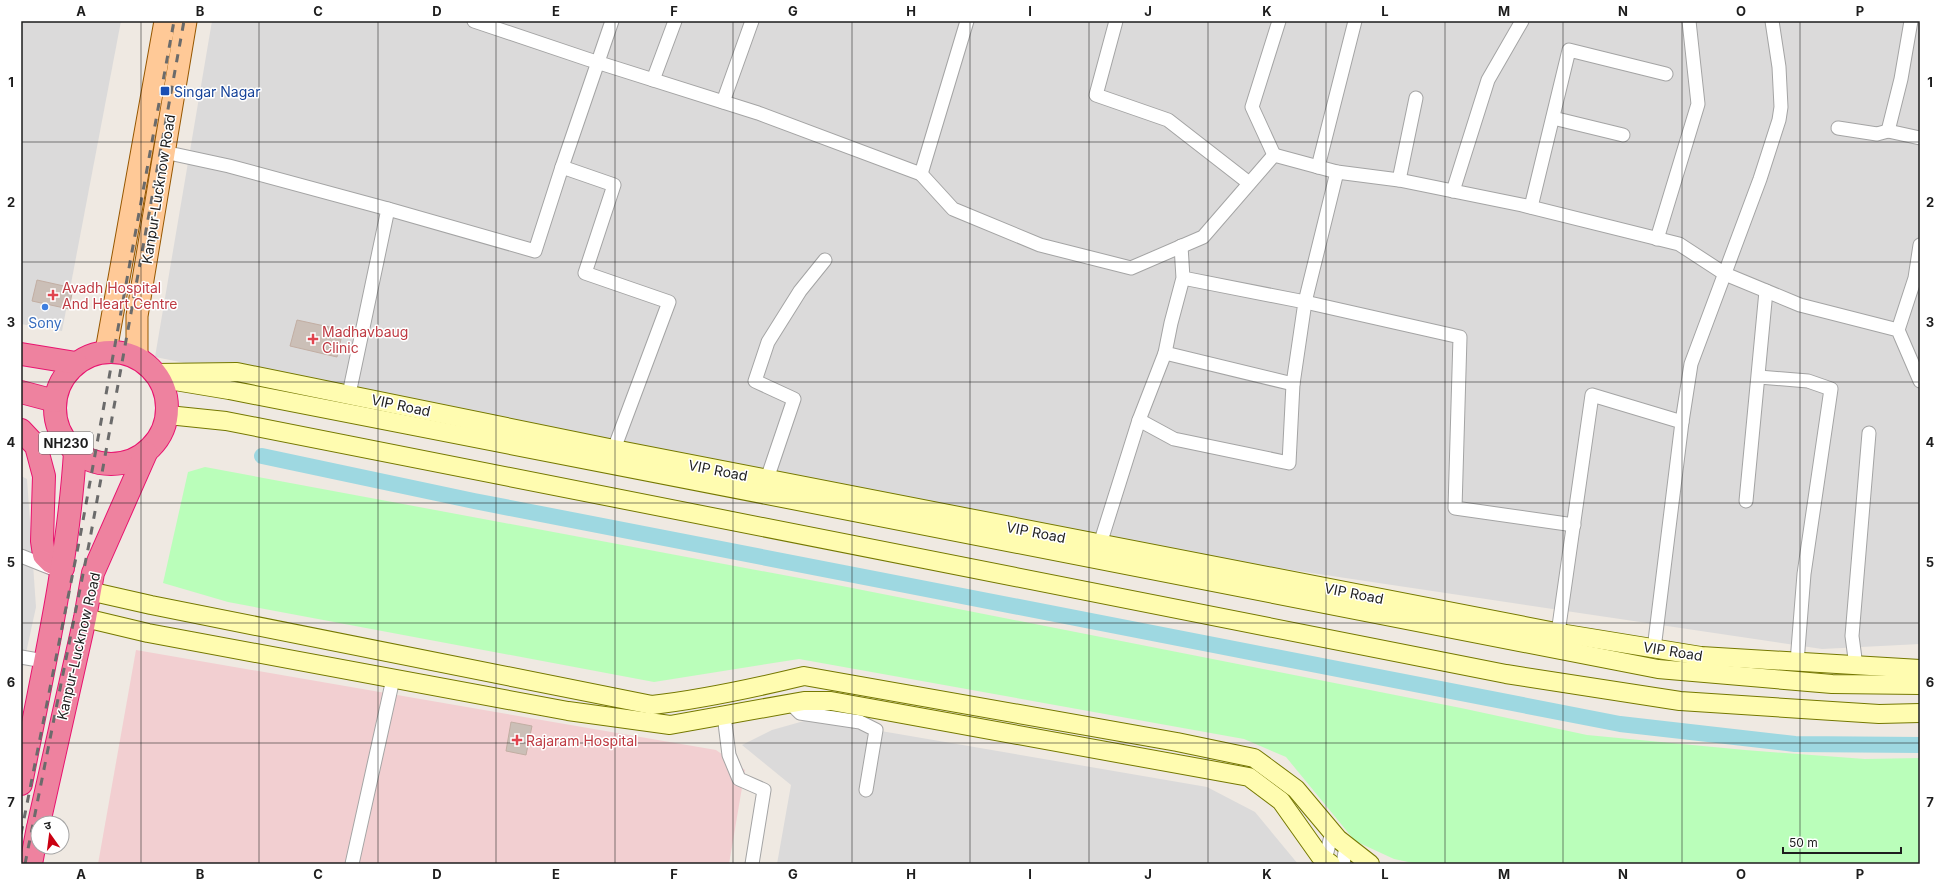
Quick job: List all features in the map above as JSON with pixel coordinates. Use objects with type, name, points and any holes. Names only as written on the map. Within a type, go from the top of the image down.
[{"type":"highway","name":"NH230","points":[[106,351],[118,352],[137,358],[158,376],[165,390],[168,415],[158,440],[146,452],[128,462],[104,464],[82,456],[75,452],[66,443],[57,426],[55,401],[62,380],[76,363],[97,353],[106,351]]},
{"type":"highway","points":[[21,354],[76,363]]},
{"type":"highway","points":[[21,392],[55,401]]},
{"type":"highway","points":[[21,430],[36,446],[44,476],[42,541],[44,555],[63,570]]},
{"type":"highway","name":"Kanpur-Lucknow Road","points":[[21,784],[63,570],[72,497],[75,452]]},
{"type":"highway","name":"Kanpur-Lucknow Road","points":[[41,815],[85,618],[93,573],[146,452]]},
{"type":"main road","name":"Kanpur-Lucknow Road","points":[[106,351],[165,21]]},
{"type":"main road","name":"Kanpur-Lucknow Road","points":[[137,358],[137,316],[186,21]]},
{"type":"street","points":[[474,21],[598,63],[758,113],[921,174],[953,209],[1040,245],[1131,268],[1204,237],[1274,155]]},
{"type":"street","points":[[164,152],[229,166],[535,251],[612,21]]},
{"type":"street","points":[[653,80],[675,21]]},
{"type":"street","points":[[723,102],[752,21]]},
{"type":"street","points":[[921,174],[967,21]]},
{"type":"street","points":[[1116,21],[1096,95],[1168,120],[1249,183]]},
{"type":"street","points":[[1279,21],[1252,108],[1274,155],[1337,172],[1399,180],[1531,207],[1680,244],[1725,274],[1800,305],[1898,330]]},
{"type":"street","points":[[1318,167],[1355,21]]},
{"type":"street","points":[[1453,191],[1488,80],[1522,21]]},
{"type":"street","points":[[1656,239],[1698,104],[1689,21]]},
{"type":"street","points":[[1654,649],[1682,422],[1691,364],[1725,274],[1779,120],[1781,107],[1779,67],[1772,21]]},
{"type":"street","points":[[1888,131],[1901,79],[1911,21]]},
{"type":"street","points":[[1531,207],[1569,50],[1666,74]]},
{"type":"street","points":[[1399,180],[1416,98]]},
{"type":"street","points":[[1553,118],[1623,135]]},
{"type":"street","points":[[1838,128],[1877,134],[1888,131],[1920,138]]},
{"type":"street","points":[[562,167],[614,185],[585,273],[669,302],[614,449]]},
{"type":"street","points":[[1139,420],[1174,439],[1289,463],[1293,384],[1304,302],[1337,172]]},
{"type":"street","points":[[349,394],[388,209]]},
{"type":"street","points":[[1920,245],[1914,278],[1898,330],[1920,381]]},
{"type":"street","points":[[1100,544],[1139,420],[1165,353],[1171,323],[1184,278],[1181,246]]},
{"type":"street","points":[[767,479],[794,399],[755,381],[768,342],[800,292],[825,260]]},
{"type":"street","points":[[1184,278],[1304,302],[1460,337],[1455,508],[1574,525]]},
{"type":"street","points":[[1746,501],[1766,291]]},
{"type":"street","points":[[1165,353],[1293,384]]},
{"type":"street","name":"VIP Road","points":[[158,376],[237,372],[767,479],[845,502],[1658,670],[1832,684],[1920,685]]},
{"type":"street","name":"VIP Road","points":[[158,376],[845,502],[1100,544],[1558,633],[1654,649],[1701,656],[1920,669]]},
{"type":"street","points":[[1759,377],[1808,381],[1831,389],[1804,574],[1797,662]]},
{"type":"street","points":[[1558,633],[1592,395],[1682,422]]},
{"type":"street","points":[[168,415],[242,424],[1506,674],[1680,701],[1879,714],[1920,713]]},
{"type":"street","points":[[1856,666],[1852,636],[1869,433]]},
{"type":"street","points":[[21,556],[63,570]]},
{"type":"street","points":[[89,591],[159,607],[652,705],[690,700],[764,686],[804,676],[1177,742],[1254,758],[1296,789],[1332,832],[1346,846],[1370,864]]},
{"type":"street","points":[[85,618],[148,633],[568,711],[670,725],[790,703],[804,701],[831,701],[1249,777],[1281,801],[1320,856],[1326,862]]},
{"type":"street","points":[[21,657],[44,661]]},
{"type":"street","points":[[352,864],[393,678]]},
{"type":"street","points":[[764,686],[767,707]]},
{"type":"street","points":[[790,703],[800,713],[860,722],[876,730],[866,790]]},
{"type":"street","points":[[724,715],[729,755],[739,779],[764,790],[752,864]]},
{"type":"street","points":[[1326,862],[1332,832]]},
{"type":"street","points":[[1343,864],[1346,846]]},
{"type":"shaded area","points":[[21,21],[121,21],[62,331],[21,324]]},
{"type":"shaded area","points":[[212,21],[1920,21],[1920,644],[1822,649],[1009,528],[155,357]]},
{"type":"shaded area","points":[[21,476],[27,479],[36,607],[21,676]]},
{"type":"shaded area","points":[[136,650],[716,750],[745,770],[729,864],[98,864]]},
{"type":"shaded area","points":[[811,719],[1207,787],[1255,812],[1298,864],[777,864],[791,785],[742,745],[772,730]]},
{"type":"green space","points":[[205,467],[842,586],[1461,708],[1587,735],[1745,750],[1865,759],[1920,758],[1920,864],[1418,864],[1394,859],[1355,841],[1286,757],[1244,739],[799,659],[654,682],[228,602],[163,583],[188,472]]},
{"type":"building","points":[[37,280],[73,288],[69,309],[32,301]]},
{"type":"building","points":[[297,320],[343,330],[337,357],[290,346]]},
{"type":"building","points":[[511,722],[532,726],[526,755],[506,751]]},
{"type":"waterway","points":[[262,456],[474,501],[1620,724],[1795,744],[1920,745]]},
{"type":"railway","points":[[21,834],[80,537],[174,21]]},
{"type":"railway","points":[[25,864],[90,539],[184,21]]},
{"type":"place","name":"Singar Nagar","points":[[165,91]]},
{"type":"place","name":"Avadh Hospital And Heart Centre","points":[[53,295]]},
{"type":"place","name":"Sony","points":[[45,307]]},
{"type":"place","name":"Madhavbaug Clinic","points":[[313,339]]},
{"type":"place","name":"Rajaram Hospital","points":[[517,740]]}]
